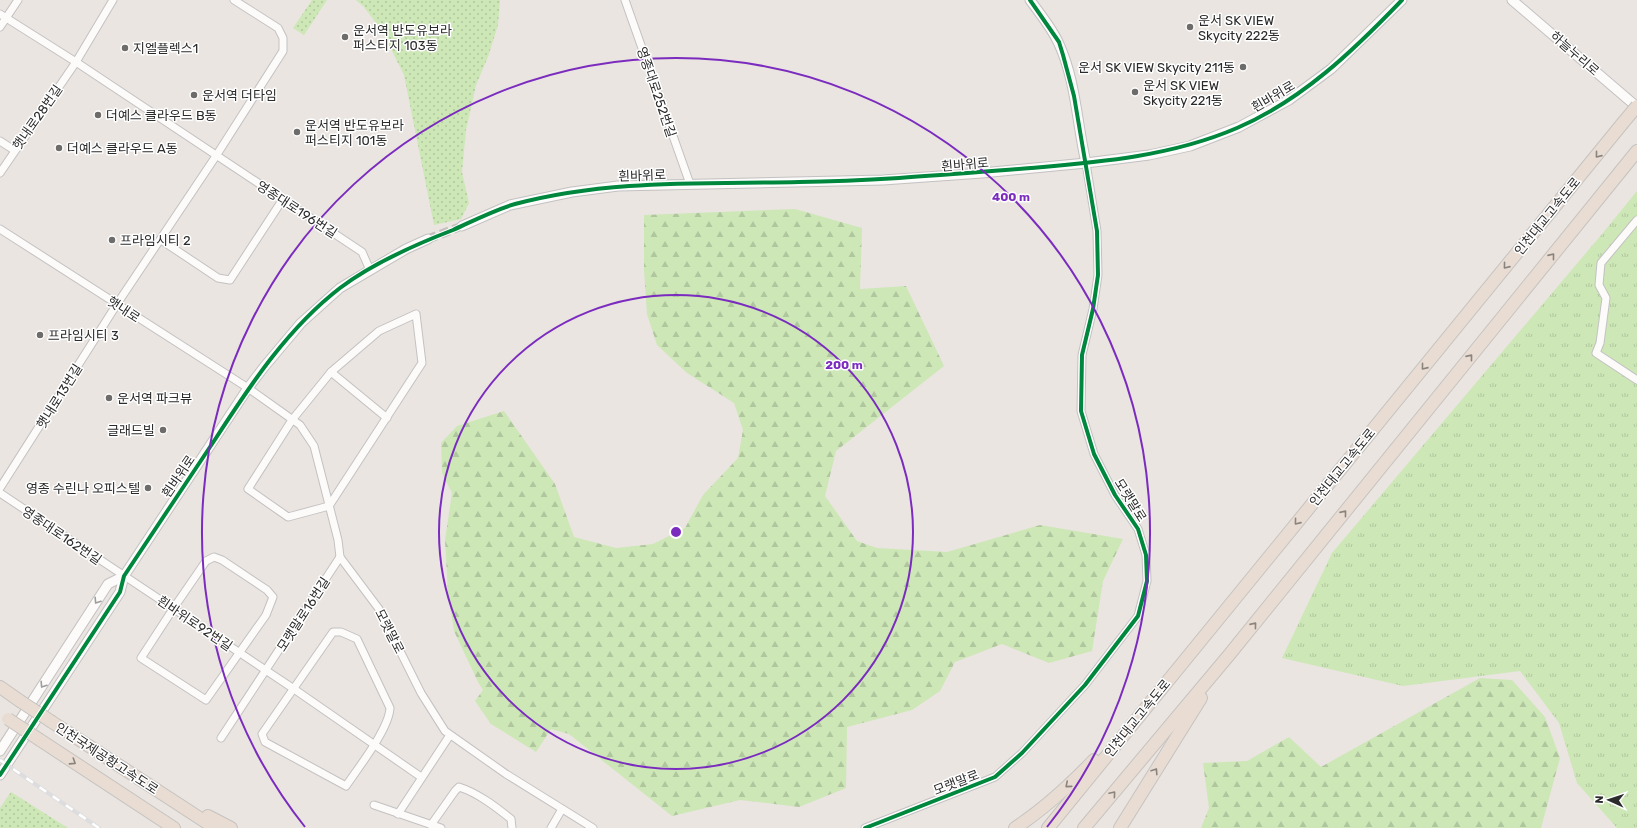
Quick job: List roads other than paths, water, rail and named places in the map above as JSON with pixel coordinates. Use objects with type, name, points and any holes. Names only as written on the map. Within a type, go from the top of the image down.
[{"type":"highway","name":"인천대교고속도로","points":[[1048,828],[1637,106]]},
{"type":"highway","points":[[1086,827],[1229,655],[1637,151]]},
{"type":"highway","points":[[1120,828],[1229,655]]},
{"type":"highway","name":"인천국제공항고속도로","points":[[0,688],[215,828]]},
{"type":"highway","points":[[1016,828],[1078,777],[1145,708]]},
{"type":"highway","name":"인천국제공항고속도로","points":[[4,716],[174,828]]},
{"type":"highway","points":[[153,788],[231,828]]},
{"type":"street","points":[[0,27],[3,16],[18,0]]},
{"type":"street","points":[[76,62],[113,0]]},
{"type":"street","points":[[216,156],[282,51],[283,38],[278,28],[234,0]]},
{"type":"street","name":"영종대로252번길","points":[[625,0],[690,184]]},
{"type":"street","points":[[1030,0],[1059,42],[1074,96],[1086,163]]},
{"type":"street","name":"흰바위로","points":[[462,226],[510,205],[572,192],[618,186],[882,180],[982,173],[1086,163],[1149,155],[1190,146],[1239,127],[1289,100],[1331,69],[1402,0]]},
{"type":"street","name":"하늘누리로","points":[[1512,0],[1637,106]]},
{"type":"street","name":"영종대로196번길","points":[[3,16],[76,62],[362,252],[370,270]]},
{"type":"street","name":"햇내로28번길","points":[[0,173],[14,150],[76,62]]},
{"type":"street","points":[[0,141],[14,150]]},
{"type":"street","name":"햇내로13번길","points":[[0,488],[117,304],[216,156]]},
{"type":"street","name":"모랫말로","points":[[865,828],[995,778],[1022,753],[1085,685],[1138,616],[1147,581],[1146,555],[1138,529],[1114,495],[1094,454],[1081,411],[1082,355],[1093,309],[1098,275],[1098,231],[1086,163]]},
{"type":"street","points":[[160,240],[218,278],[230,280],[283,199]]},
{"type":"street","points":[[1637,220],[1601,263],[1599,284],[1606,298],[1600,343],[1596,353],[1637,380]]},
{"type":"street","name":"햇내로","points":[[0,229],[248,388]]},
{"type":"street","name":"흰바위로","points":[[0,775],[120,592],[124,576],[248,388],[264,367],[301,323],[340,288],[406,249],[428,239]]},
{"type":"street","points":[[416,314],[422,363],[329,506],[288,517],[248,489],[292,420],[332,372],[379,332],[416,314]]},
{"type":"street","points":[[332,372],[387,418]]},
{"type":"street","name":"모랫말로","points":[[248,388],[300,425],[314,446],[340,557],[379,609],[420,693],[445,731],[506,774],[593,828]]},
{"type":"street","name":"영종대로162번길","points":[[0,494],[124,576]]},
{"type":"street","points":[[214,557],[222,560],[267,590],[273,597],[266,615],[206,700],[141,658],[173,609],[206,561],[214,557]]},
{"type":"street","name":"모랫말로16번길","points":[[221,738],[266,672],[340,557]]},
{"type":"street","name":"흰바위로","points":[[0,752],[108,584],[124,576]]},
{"type":"street","name":"흰바위로92번길","points":[[124,576],[266,672]]},
{"type":"street","points":[[333,632],[341,632],[357,639],[390,708],[390,716],[346,786],[265,742],[262,734],[294,689],[333,632]]},
{"type":"street","points":[[266,672],[294,689],[421,777]]},
{"type":"street","points":[[398,814],[450,735]]},
{"type":"street","points":[[432,825],[459,787],[498,809],[511,820],[512,828]]},
{"type":"street","points":[[374,805],[441,828]]},
{"type":"street","points":[[551,828],[562,809]]},
{"type":"tunnel","points":[[428,239],[462,226]]},
{"type":"railway","points":[[0,760],[99,828]]},
{"type":"place","name":"운서 SK VIEW Skycity 222동","points":[[1190,27]]},
{"type":"place","name":"운서역 반도유보라 퍼스티지 103동","points":[[345,37]]},
{"type":"place","name":"지엘플렉스1","points":[[125,48]]},
{"type":"place","name":"운서 SK VIEW Skycity 211동","points":[[1243,67]]},
{"type":"place","name":"운서 SK VIEW Skycity 221동","points":[[1135,92]]},
{"type":"place","name":"운서역 더타임","points":[[194,95]]},
{"type":"place","name":"더예스 클라우드 B동","points":[[98,115]]},
{"type":"place","name":"운서역 반도유보라 퍼스티지 101동","points":[[297,132]]},
{"type":"place","name":"더예스 클라우드 A동","points":[[59,148]]},
{"type":"place","name":"프라임시티 2","points":[[112,240]]},
{"type":"place","name":"프라임시티 3","points":[[40,335]]},
{"type":"place","name":"운서역 파크뷰","points":[[109,398]]},
{"type":"place","name":"글래드빌","points":[[163,430]]},
{"type":"place","name":"영종 수린나 오피스텔","points":[[148,488]]}]
